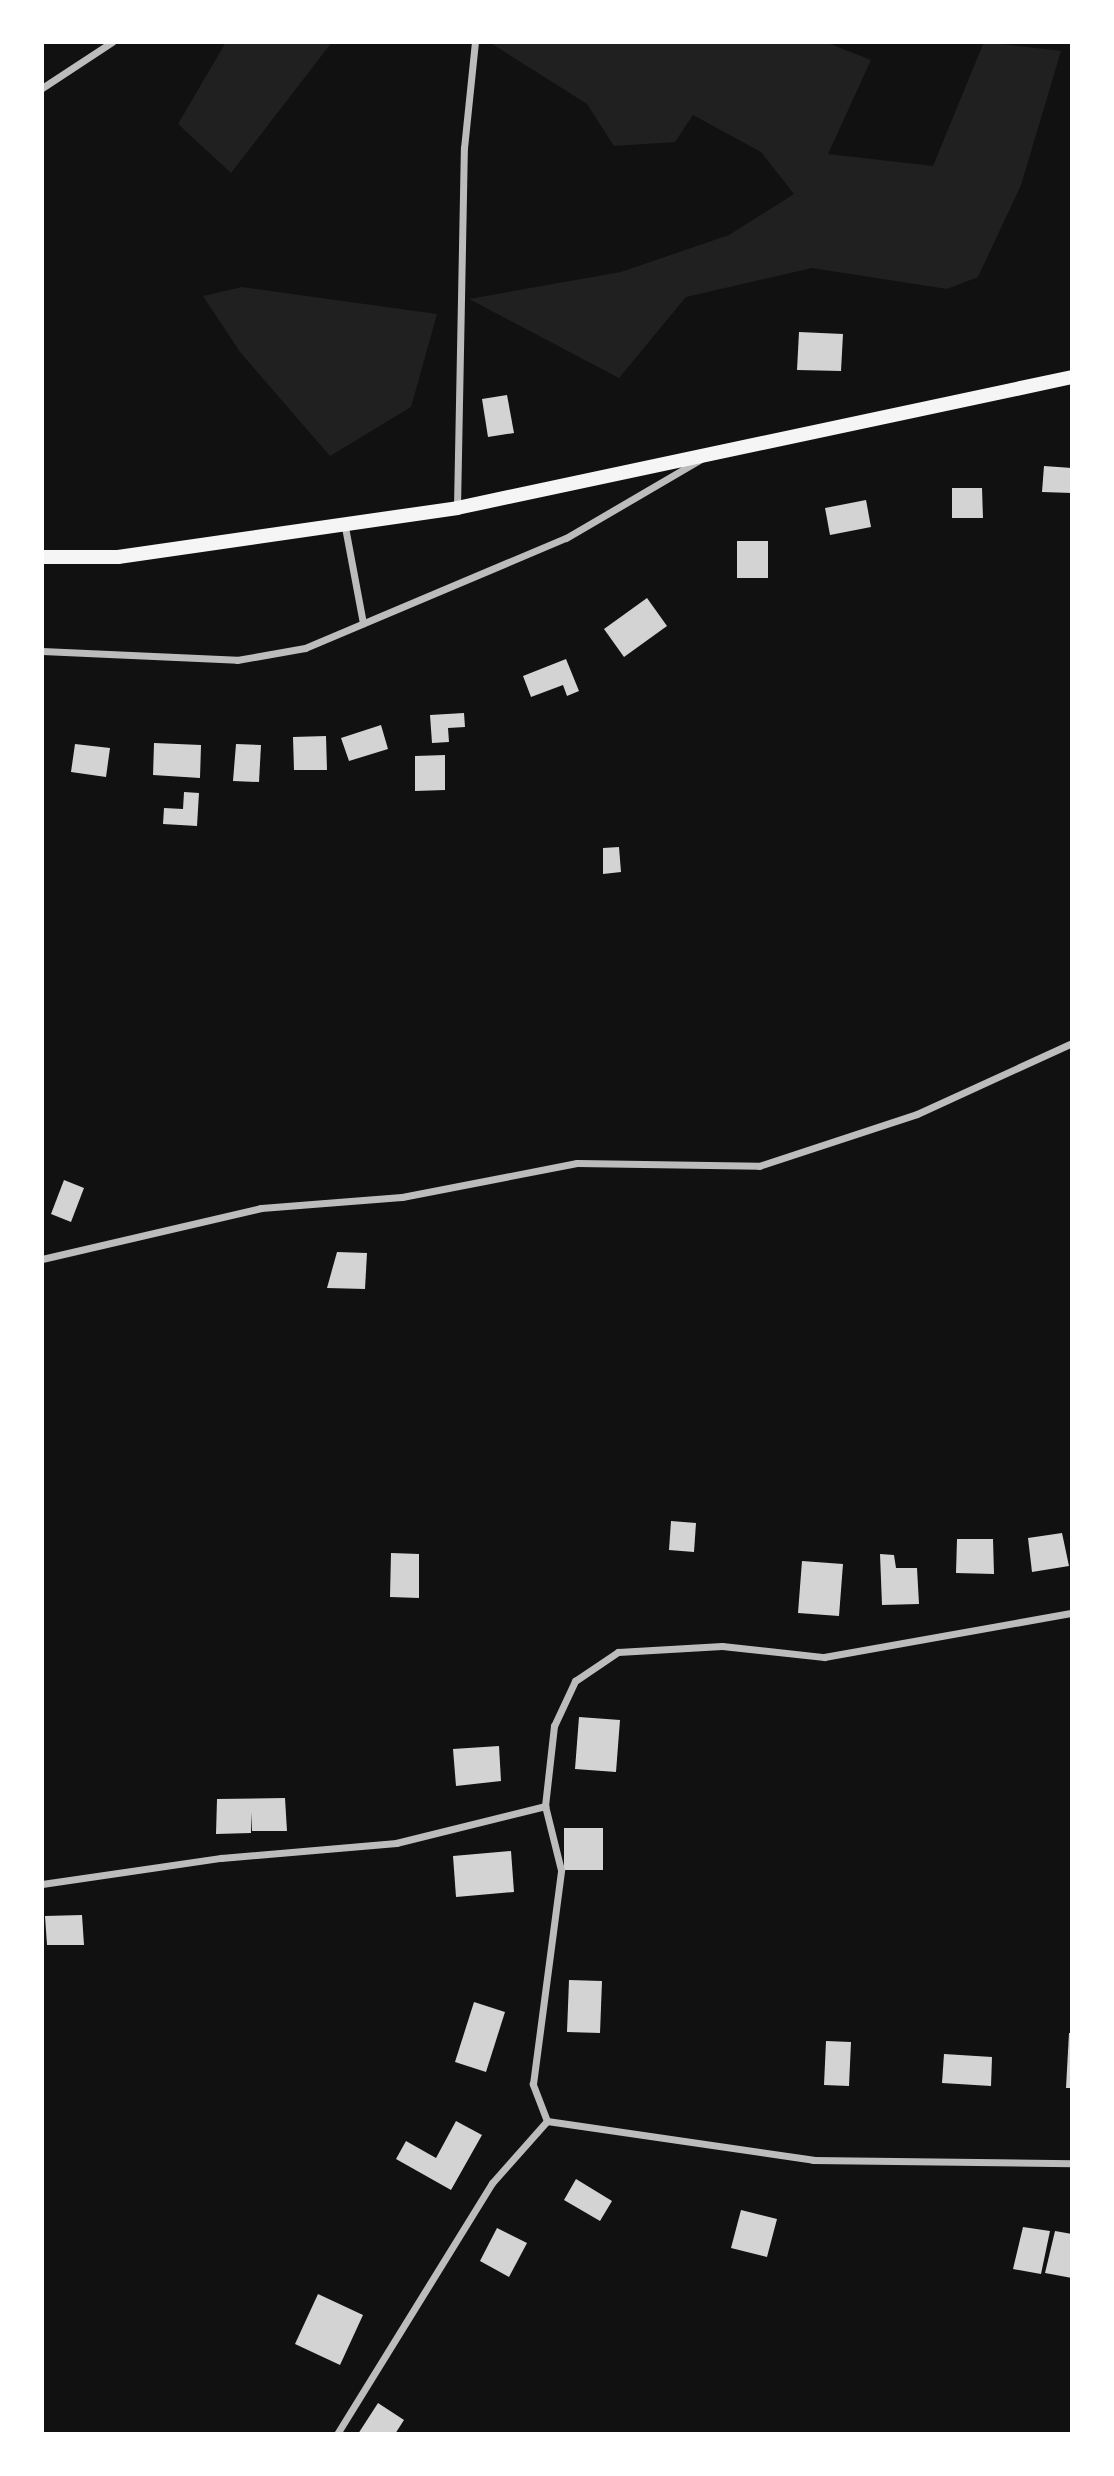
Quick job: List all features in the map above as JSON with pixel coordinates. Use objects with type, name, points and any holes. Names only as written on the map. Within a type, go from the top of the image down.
[{"type":"main road","points":[[42,557],[118,557],[345,527],[457,508],[1072,377]]},
{"type":"street","points":[[42,88],[112,42]]},
{"type":"street","points":[[457,508],[464,161],[475,42]]},
{"type":"street","points":[[42,651],[237,660],[305,648],[566,538],[664,486],[710,453]]},
{"type":"street","points":[[345,527],[363,622]]},
{"type":"street","points":[[42,1259],[261,1208],[402,1197],[577,1163],[759,1166],[918,1114],[1072,1043]]},
{"type":"street","points":[[547,2121],[533,2084],[561,1870],[545,1806],[562,1700],[593,1663],[618,1652],[722,1646],[824,1657],[1072,1613]]},
{"type":"street","points":[[42,1884],[221,1858],[396,1843],[545,1806]]},
{"type":"street","points":[[547,2121],[813,2160],[1072,2163]]},
{"type":"street","points":[[337,2434],[492,2183],[547,2121]]},
{"type":"shaded area","points":[[226,42],[332,42],[231,173],[178,124]]},
{"type":"shaded area","points":[[489,42],[825,42],[871,60],[828,154],[933,166],[984,42],[1061,51],[1021,185],[978,277],[947,289],[812,268],[686,297],[619,378],[469,299],[621,272],[729,235],[794,194],[761,152],[693,115],[675,142],[614,146],[587,104]]},
{"type":"shaded area","points":[[242,287],[437,314],[411,407],[330,456],[240,352],[203,296]]},
{"type":"building","points":[[799,332],[843,334],[841,371],[797,370]]},
{"type":"building","points":[[507,395],[514,433],[488,437],[482,399]]},
{"type":"building","points":[[1044,466],[1072,468],[1072,493],[1042,492]]},
{"type":"building","points":[[952,488],[982,488],[983,518],[952,518]]},
{"type":"building","points":[[866,500],[871,527],[830,535],[825,508]]},
{"type":"building","points":[[737,541],[768,541],[768,578],[737,578]]},
{"type":"building","points":[[647,598],[667,626],[624,657],[604,629]]},
{"type":"building","points":[[566,659],[579,691],[567,696],[563,685],[531,697],[523,676]]},
{"type":"building","points":[[464,713],[465,727],[448,728],[449,742],[432,743],[430,715]]},
{"type":"building","points":[[381,725],[388,749],[349,761],[341,738]]},
{"type":"building","points":[[326,736],[327,770],[294,770],[293,737]]},
{"type":"building","points":[[154,743],[201,745],[200,778],[153,775]]},
{"type":"building","points":[[75,744],[110,748],[106,777],[71,772]]},
{"type":"building","points":[[236,744],[261,745],[259,782],[233,781]]},
{"type":"building","points":[[445,755],[445,790],[415,791],[415,756]]},
{"type":"building","points":[[184,792],[199,793],[197,826],[163,824],[164,808],[183,809]]},
{"type":"building","points":[[619,847],[621,872],[603,874],[603,848]]},
{"type":"building","points":[[64,1180],[84,1188],[71,1222],[51,1214]]},
{"type":"building","points":[[337,1252],[367,1253],[365,1289],[327,1288]]},
{"type":"building","points":[[671,1521],[696,1523],[694,1552],[669,1550]]},
{"type":"building","points":[[1062,1533],[1069,1566],[1032,1572],[1028,1538]]},
{"type":"building","points":[[957,1539],[993,1539],[994,1574],[956,1573]]},
{"type":"building","points":[[391,1553],[419,1554],[419,1598],[390,1597]]},
{"type":"building","points":[[880,1554],[894,1555],[896,1568],[917,1568],[919,1604],[882,1605]]},
{"type":"building","points":[[802,1561],[843,1564],[839,1616],[798,1613]]},
{"type":"building","points":[[579,1717],[620,1720],[616,1772],[575,1769]]},
{"type":"building","points":[[499,1746],[501,1781],[456,1786],[453,1749]]},
{"type":"building","points":[[285,1798],[287,1831],[252,1831],[251,1812],[251,1833],[216,1834],[217,1799]]},
{"type":"building","points":[[564,1828],[603,1828],[603,1870],[564,1870]]},
{"type":"building","points":[[511,1851],[514,1892],[456,1897],[453,1856]]},
{"type":"building","points":[[82,1915],[84,1945],[47,1945],[45,1916]]},
{"type":"building","points":[[569,1980],[602,1981],[600,2033],[567,2032]]},
{"type":"building","points":[[474,2002],[505,2012],[486,2072],[455,2062]]},
{"type":"building","points":[[1069,2033],[1072,2033],[1072,2088],[1066,2088]]},
{"type":"building","points":[[826,2041],[851,2042],[849,2086],[824,2085]]},
{"type":"building","points":[[944,2054],[992,2057],[991,2086],[942,2083]]},
{"type":"building","points":[[456,2121],[482,2135],[451,2190],[396,2159],[406,2141],[436,2158]]},
{"type":"building","points":[[576,2179],[612,2201],[600,2221],[564,2200]]},
{"type":"building","points":[[741,2210],[777,2219],[767,2257],[731,2248]]},
{"type":"building","points":[[1023,2227],[1050,2231],[1041,2274],[1013,2269]]},
{"type":"building","points":[[497,2228],[527,2243],[509,2277],[480,2261]]},
{"type":"building","points":[[1055,2231],[1072,2234],[1072,2278],[1045,2273]]},
{"type":"building","points":[[318,2294],[363,2315],[340,2365],[295,2344]]},
{"type":"building","points":[[378,2403],[404,2420],[395,2434],[358,2434]]}]
